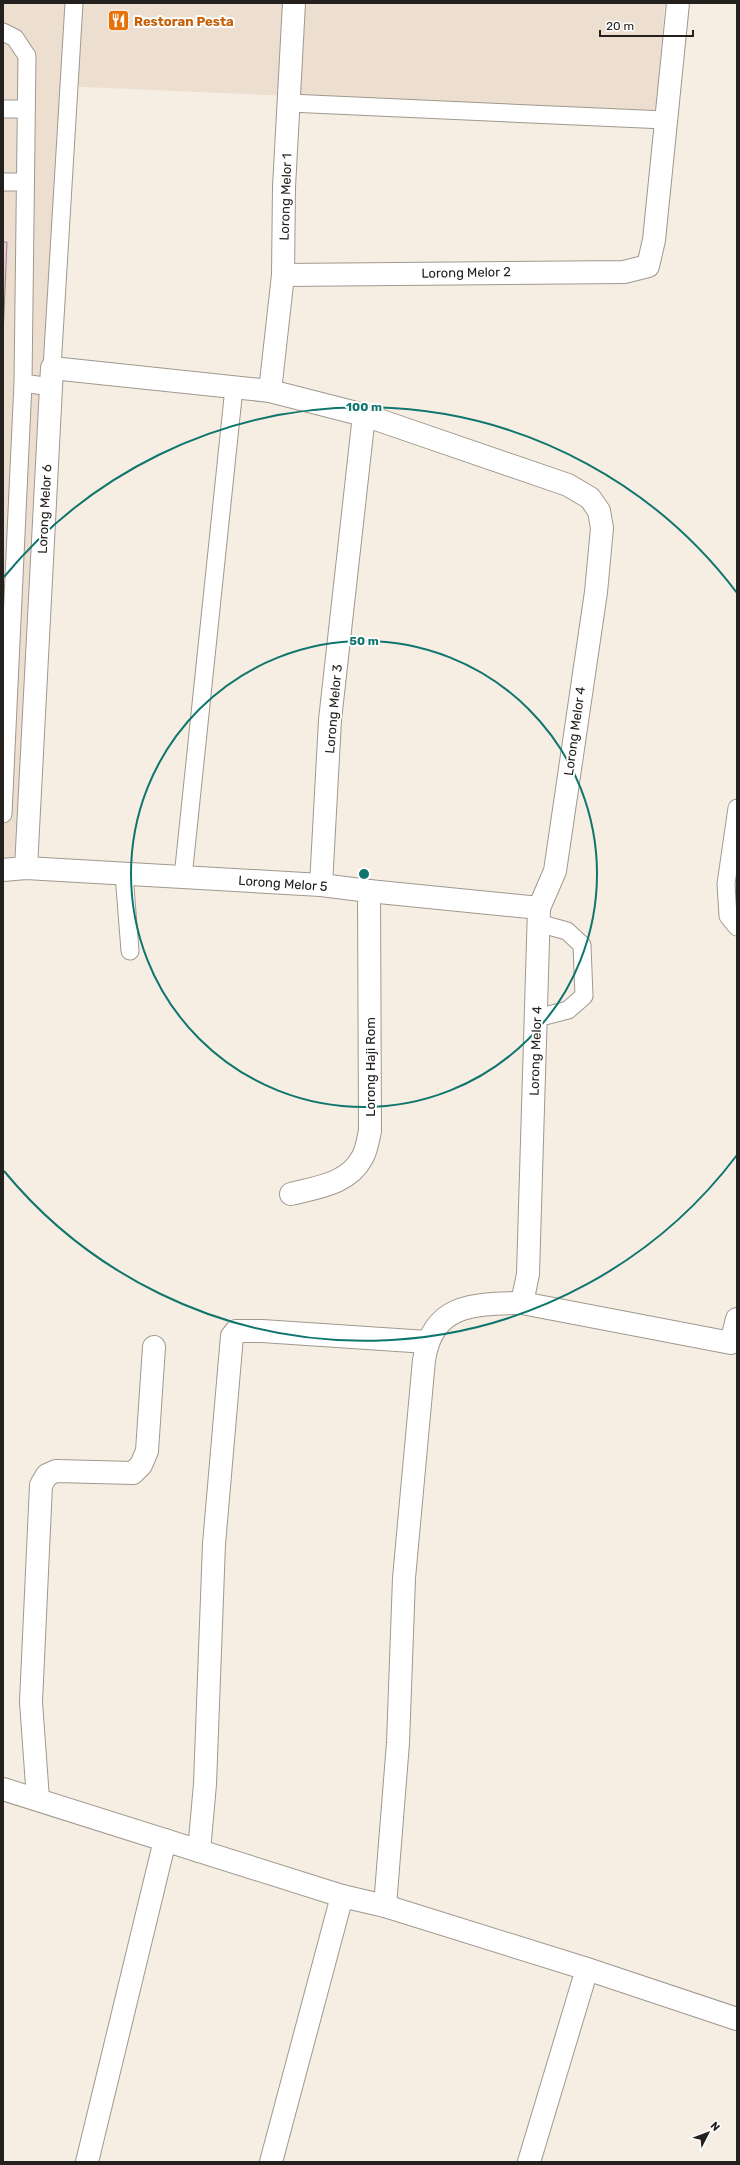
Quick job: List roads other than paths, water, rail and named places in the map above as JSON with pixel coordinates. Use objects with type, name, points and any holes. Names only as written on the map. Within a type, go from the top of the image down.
[{"type":"street","name":"Lorong Melor 1","points":[[270,391],[283,275],[294,3]]},
{"type":"street","points":[[665,120],[678,3]]},
{"type":"street","name":"Lorong Melor 2","points":[[283,275],[624,272],[648,266],[654,240],[665,120]]},
{"type":"street","points":[[51,377],[270,391]]},
{"type":"street","name":"Lorong Melor 6","points":[[26,868],[51,377]]},
{"type":"street","name":"Lorong Melor 4","points":[[270,391],[364,415],[568,484],[590,498],[599,511],[602,528],[596,592],[555,871],[539,915],[528,1274],[522,1303]]},
{"type":"street","name":"Lorong Melor 3","points":[[321,884],[330,720],[364,415]]},
{"type":"street","name":"Lorong Melor 5","points":[[3,870],[26,868],[321,884],[539,915]]},
{"type":"street","name":"Lorong Haji Rom","points":[[291,1194],[333,1184],[352,1173],[363,1156],[370,1131],[369,891]]},
{"type":"street","points":[[385,1906],[398,1743],[404,1578],[413,1472],[427,1342],[432,1332],[446,1317],[465,1307],[522,1303],[731,1343],[737,1319]]},
{"type":"street","points":[[199,1851],[205,1784],[214,1544],[232,1336],[236,1331],[262,1331],[427,1342]]},
{"type":"street","points":[[38,1799],[32,1702],[42,1485],[47,1475],[56,1471],[133,1473],[141,1465],[146,1451],[154,1346]]},
{"type":"street","points":[[3,1789],[342,1896],[385,1906],[737,2019]]},
{"type":"street","points":[[88,2162],[166,1840]]},
{"type":"street","points":[[271,2162],[342,1896]]},
{"type":"street","points":[[529,2162],[587,1970]]},
{"type":"lane","points":[[23,384],[51,377],[74,3]]},
{"type":"lane","points":[[3,32],[15,38],[27,56],[23,384],[4,814]]},
{"type":"lane","points":[[289,103],[665,120]]},
{"type":"lane","points":[[3,109],[26,109]]},
{"type":"lane","points":[[3,182],[25,182]]},
{"type":"lane","points":[[183,877],[234,388]]},
{"type":"lane","points":[[737,808],[726,884],[728,916],[737,927]]},
{"type":"lane","points":[[124,874],[130,951]]},
{"type":"lane","points":[[537,1018],[568,1010],[584,996],[582,945],[568,931],[539,915]]},
{"type":"place","name":"Restoran Pesta","points":[[119,21]]}]
